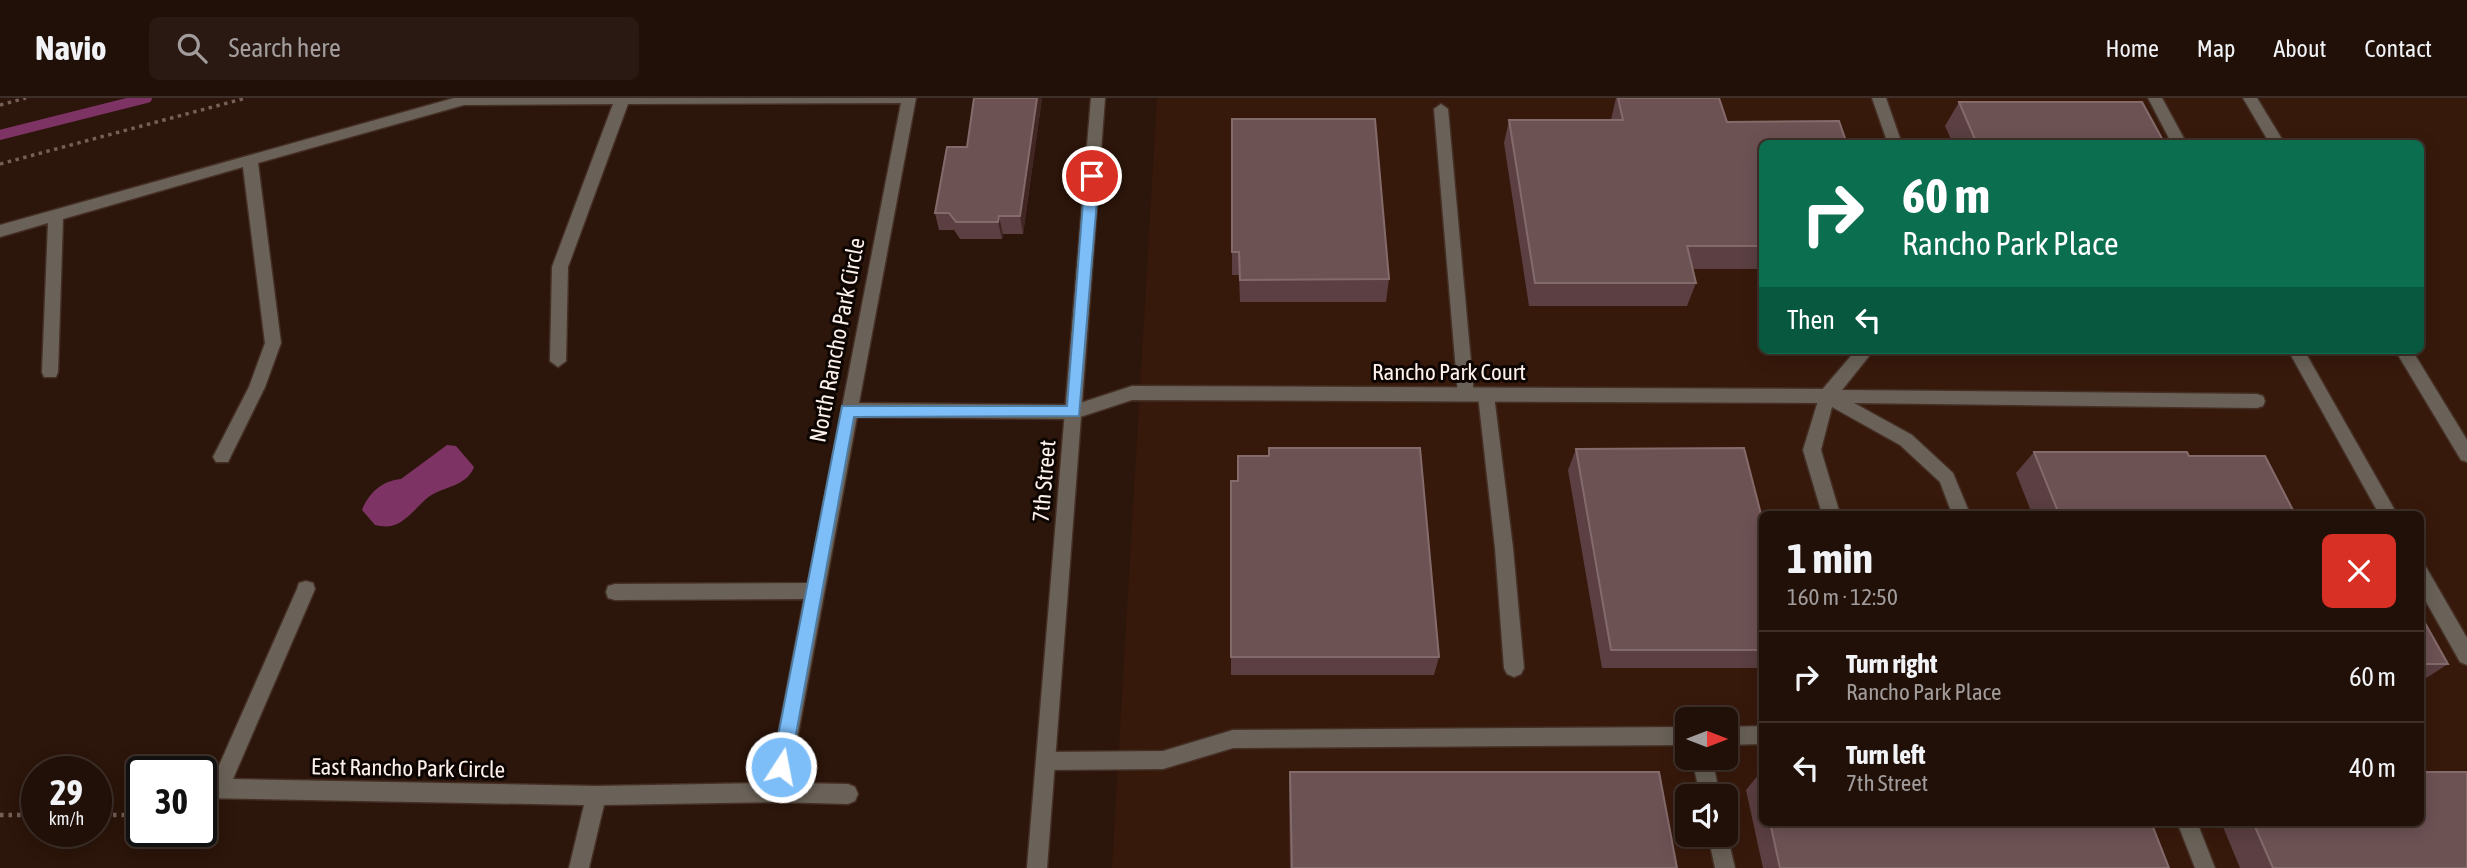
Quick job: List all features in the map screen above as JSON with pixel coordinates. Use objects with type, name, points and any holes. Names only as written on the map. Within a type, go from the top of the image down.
[{"type":"street","points":[[0,231],[464,100],[909,98]]},
{"type":"street","name":"North Rancho Park Circle","points":[[777,792],[909,98]]},
{"type":"street","name":"7th Street","points":[[1037,868],[1098,98]]},
{"type":"street","points":[[1879,98],[1894,140]]},
{"type":"street","points":[[2155,98],[2178,140]]},
{"type":"street","points":[[2250,98],[2276,140]]},
{"type":"street","points":[[558,361],[560,267],[622,100]]},
{"type":"street","points":[[1441,109],[1466,395]]},
{"type":"street","points":[[222,457],[257,387],[273,344],[250,161]]},
{"type":"street","points":[[50,372],[56,215]]},
{"type":"street","points":[[1830,511],[1812,450],[1827,396],[1863,354]]},
{"type":"street","points":[[2298,354],[2386,511]]},
{"type":"street","points":[[2405,354],[2467,455]]},
{"type":"street","name":"Rancho Park Court","points":[[848,410],[1074,412],[1132,393],[2257,401]]},
{"type":"street","points":[[1486,395],[1504,548],[1514,668]]},
{"type":"street","points":[[1827,396],[1906,440],[1947,478],[1960,511]]},
{"type":"street","points":[[2424,580],[2467,656]]},
{"type":"street","name":"East Rancho Park Circle","points":[[217,773],[306,589]]},
{"type":"street","points":[[615,592],[814,591]]},
{"type":"street","points":[[1738,736],[1759,735]]},
{"type":"street","points":[[1045,761],[1163,760],[1233,739],[1675,736]]},
{"type":"street","name":"East Rancho Park Circle","points":[[217,788],[596,796],[777,792],[848,794]]},
{"type":"street","points":[[579,868],[596,796]]},
{"type":"street","points":[[2189,826],[2205,868]]},
{"type":"street","points":[[1721,847],[1725,868]]},
{"type":"path","points":[[0,105],[26,98]]},
{"type":"path","points":[[0,164],[246,98]]},
{"type":"path","points":[[0,815],[21,815]]},
{"type":"shaded area","points":[[1157,98],[2467,98],[2467,868],[1112,868]]},
{"type":"shaded area","points":[[447,445],[456,446],[474,467],[470,474],[459,483],[426,499],[401,522],[389,526],[375,525],[362,510],[372,493],[387,482],[401,479]]},
{"type":"building","points":[[974,98],[1037,98],[1020,216],[999,216],[998,222],[956,222],[949,213],[935,213],[947,147],[967,147]]},
{"type":"building","points":[[1618,98],[1719,98],[1727,122],[1839,121],[1846,140],[1759,140],[1759,246],[1687,246],[1696,283],[1535,283],[1509,120],[1623,120]]},
{"type":"building","points":[[1959,102],[2142,102],[2163,140],[1975,140]]},
{"type":"building","points":[[1232,119],[1375,119],[1389,279],[1240,280],[1239,252],[1232,252]]},
{"type":"building","points":[[1269,448],[1420,448],[1439,657],[1231,657],[1231,481],[1238,481],[1238,456],[1269,456]]},
{"type":"building","points":[[1744,448],[1760,511],[1759,650],[1611,650],[1576,449]]},
{"type":"building","points":[[2034,452],[2187,452],[2189,456],[2265,456],[2293,511],[2058,511]]},
{"type":"building","points":[[2424,621],[2448,664],[2424,664]]},
{"type":"building","points":[[1290,772],[1659,772],[1677,868],[1292,868]]},
{"type":"building","points":[[2424,772],[2467,772],[2467,868],[2273,868],[2255,826],[2424,826]]},
{"type":"building","points":[[1771,826],[2153,826],[2169,868],[1780,868]]},
{"type":"waterway","points":[[0,135],[147,98]]},
{"type":"route","points":[[781,767],[848,410],[1074,412],[1092,176]]}]
